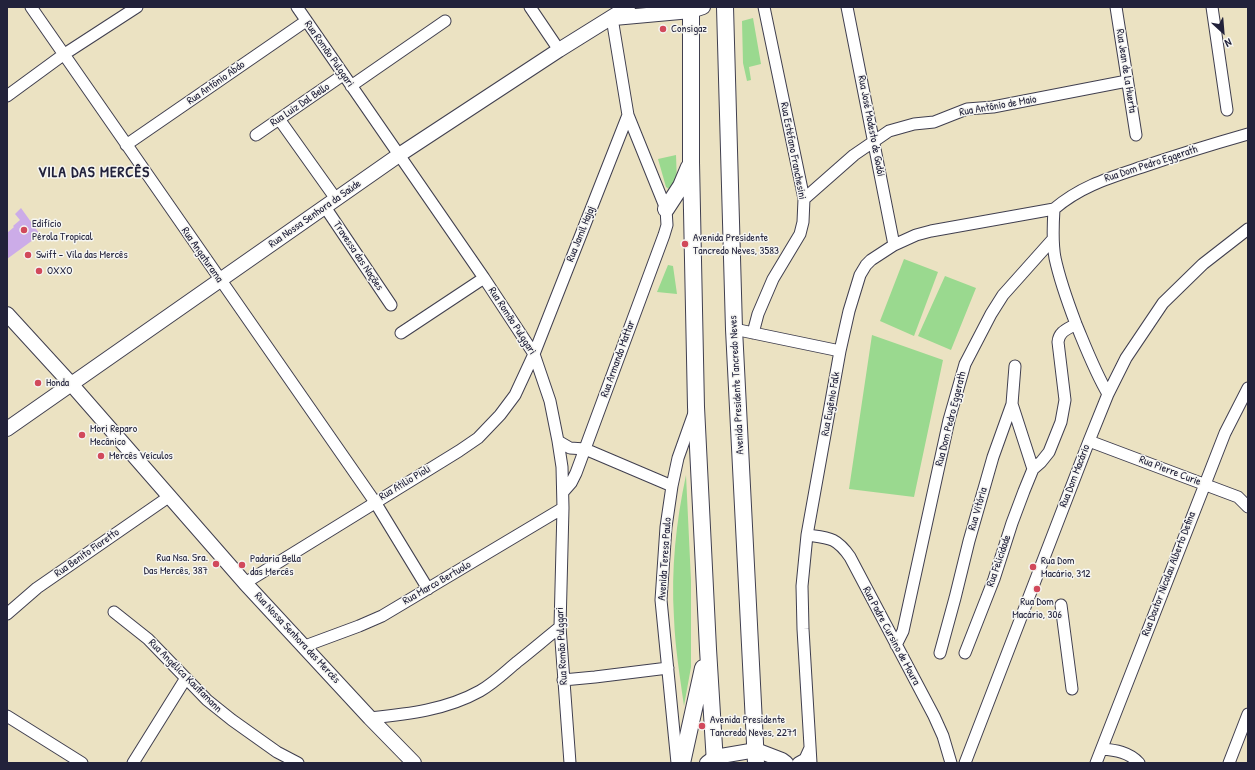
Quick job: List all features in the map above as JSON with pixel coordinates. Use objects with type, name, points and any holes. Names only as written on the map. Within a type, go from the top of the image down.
[{"type":"highway","name":"Avenida Presidente Tancredo Neves","points":[[725,7],[734,329],[756,757]]},
{"type":"highway","points":[[695,8],[691,162],[696,407],[712,761]]},
{"type":"highway","points":[[666,217],[691,162]]},
{"type":"highway","points":[[682,763],[708,648]]},
{"type":"main road","name":"Rua Nossa Senhora da Saúde","points":[[7,429],[399,155],[559,50],[628,7]]},
{"type":"main road","points":[[612,18],[695,8]]},
{"type":"main road","name":"Rua Nossa Senhora das Mercês","points":[[7,314],[72,384],[245,583],[305,646],[370,718],[414,763]]},
{"type":"main road","points":[[712,761],[756,757],[788,762]]},
{"type":"street","name":"Rua Angaturama","points":[[31,7],[375,502],[428,589]]},
{"type":"street","points":[[7,96],[63,55],[137,7]]},
{"type":"street","name":"Rua Romão Pulggari","points":[[297,7],[484,278],[534,354],[550,401],[558,441],[564,491],[560,627],[570,763]]},
{"type":"street","points":[[530,7],[559,50]]},
{"type":"street","name":"Rua Estéfano Franchesini","points":[[754,333],[758,314],[773,278],[800,234],[803,222],[804,199],[764,7]]},
{"type":"street","name":"Rua José Modesto de Godói","points":[[847,7],[894,245]]},
{"type":"street","name":"Rua Jean de La Huerta","points":[[1116,7],[1136,136]]},
{"type":"street","points":[[1212,7],[1227,110]]},
{"type":"street","points":[[612,18],[628,115],[666,217]]},
{"type":"street","name":"Rua Antônio Abdo","points":[[126,145],[306,21]]},
{"type":"street","points":[[351,86],[445,21]]},
{"type":"street","name":"Rua Luiz Dal Bello","points":[[256,135],[343,75]]},
{"type":"street","name":"Rua Antônio de Maio","points":[[804,199],[854,155],[889,131],[914,124],[934,122],[968,109],[993,107],[1127,81]]},
{"type":"street","name":"Rua Jamil Hajaj","points":[[534,354],[628,115]]},
{"type":"street","name":"Travessa das Nações","points":[[279,119],[391,305]]},
{"type":"street","name":"Rua Dom Pedro Eggerath","points":[[1054,209],[1081,190],[1101,180],[1248,134]]},
{"type":"street","points":[[1054,209],[1053,239],[1055,257],[1061,280],[1076,324],[1098,377],[1108,394]]},
{"type":"street","name":"Rua Eugênio Falk","points":[[812,763],[802,605],[803,563],[840,351],[860,275],[866,265],[872,260],[894,245],[916,235],[1054,209]]},
{"type":"street","name":"Rua Armando Mattar","points":[[564,491],[571,483],[576,473],[585,449],[664,236],[666,217]]},
{"type":"street","name":"Rua Dom Macário","points":[[965,763],[1089,441],[1108,394],[1126,358],[1163,303],[1203,264],[1248,228]]},
{"type":"street","name":"Rua Dom Pedro Eggerath","points":[[896,646],[903,631],[948,420],[965,364],[991,314],[1003,295],[1053,239]]},
{"type":"street","points":[[401,333],[484,278]]},
{"type":"street","name":"Rua Felicidade","points":[[964,653],[994,578],[1012,523],[1033,469],[1049,452],[1061,422],[1065,400],[1058,342],[1061,333],[1076,324]]},
{"type":"street","points":[[734,329],[840,351]]},
{"type":"street","name":"Rua Atilio Pioli","points":[[245,583],[478,438],[500,415],[515,395],[534,354]]},
{"type":"street","name":"Rua Vitória","points":[[940,653],[969,540],[991,465],[1012,404],[1015,366]]},
{"type":"street","name":"Rua Doutor Nicolau Alberto Defina","points":[[1096,763],[1204,484],[1225,433],[1248,388]]},
{"type":"street","points":[[1012,404],[1033,469]]},
{"type":"street","name":"Avenida Teresa Paulo","points":[[677,763],[661,600],[666,527],[672,486],[678,458],[696,407]]},
{"type":"street","points":[[558,441],[570,448],[585,449],[672,486]]},
{"type":"street","name":"Rua Pierre Curie","points":[[1089,441],[1238,498],[1248,507]]},
{"type":"street","name":"Rua Benito Fioretto","points":[[7,614],[37,588],[170,496]]},
{"type":"street","name":"Rua Marco Bertuolo","points":[[305,646],[382,616],[563,508]]},
{"type":"street","name":"Rua Padre Cursino de Moura","points":[[807,535],[836,541],[844,548],[850,557],[919,687],[943,736],[951,763]]},
{"type":"street","points":[[1061,605],[1072,689]]},
{"type":"street","name":"Rua Angélica Kauffamann","points":[[114,612],[148,638],[207,700],[276,752],[298,763]]},
{"type":"street","points":[[370,718],[401,715],[436,709],[465,698],[481,690],[499,678],[560,627]]},
{"type":"street","points":[[563,680],[668,668]]},
{"type":"street","points":[[133,763],[186,678]]},
{"type":"street","points":[[1229,763],[1248,714]]},
{"type":"street","points":[[7,716],[82,763]]},
{"type":"street","points":[[798,763],[807,756],[810,745]]},
{"type":"street","points":[[1102,749],[1117,751],[1131,756],[1139,763]]},
{"type":"green space","points":[[753,18],[761,64],[749,67],[751,80],[747,81],[743,63],[742,21]]},
{"type":"green space","points":[[676,155],[677,183],[672,189],[669,189],[666,187],[658,159]]},
{"type":"green space","points":[[904,259],[938,272],[914,336],[880,321]]},
{"type":"green space","points":[[668,265],[673,266],[677,294],[657,292]]},
{"type":"green space","points":[[945,276],[976,288],[951,350],[918,336]]},
{"type":"green space","points":[[872,335],[943,360],[914,497],[849,489]]},
{"type":"green space","points":[[686,475],[691,581],[691,667],[684,706],[675,640],[673,582],[679,510]]},
{"type":"building","name":"Edifício Pérola Tropical","points":[[21,208],[39,233],[32,238],[33,240],[7,259],[7,233],[20,220],[15,214]]},
{"type":"place","name":"Consigaz","points":[[663,29]]},
{"type":"place","name":"Edifício Pérola Tropical","points":[[24,230]]},
{"type":"place","name":"Avenida Presidente Tancredo Neves, 3583","points":[[685,244]]},
{"type":"place","name":"Swift - Vila das Mercês","points":[[28,255]]},
{"type":"place","name":"OXXO","points":[[39,271]]},
{"type":"place","name":"Honda","points":[[38,383]]},
{"type":"place","name":"Mori Reparo Mecânico","points":[[82,435]]},
{"type":"place","name":"Mercês Veículos","points":[[101,456]]},
{"type":"place","name":"Rua Nsa. Sra. Das Mercês, 387","points":[[216,564]]},
{"type":"place","name":"Padaria Bella das Mercês","points":[[242,565]]},
{"type":"place","name":"Rua Dom Macário, 312","points":[[1033,567]]},
{"type":"place","name":"Rua Dom Macário, 306","points":[[1037,589]]},
{"type":"place","name":"Avenida Presidente Tancredo Neves, 2271","points":[[702,726]]},
{"type":"district","name":"VILA DAS MERCÊS","points":[[94,173]]}]
